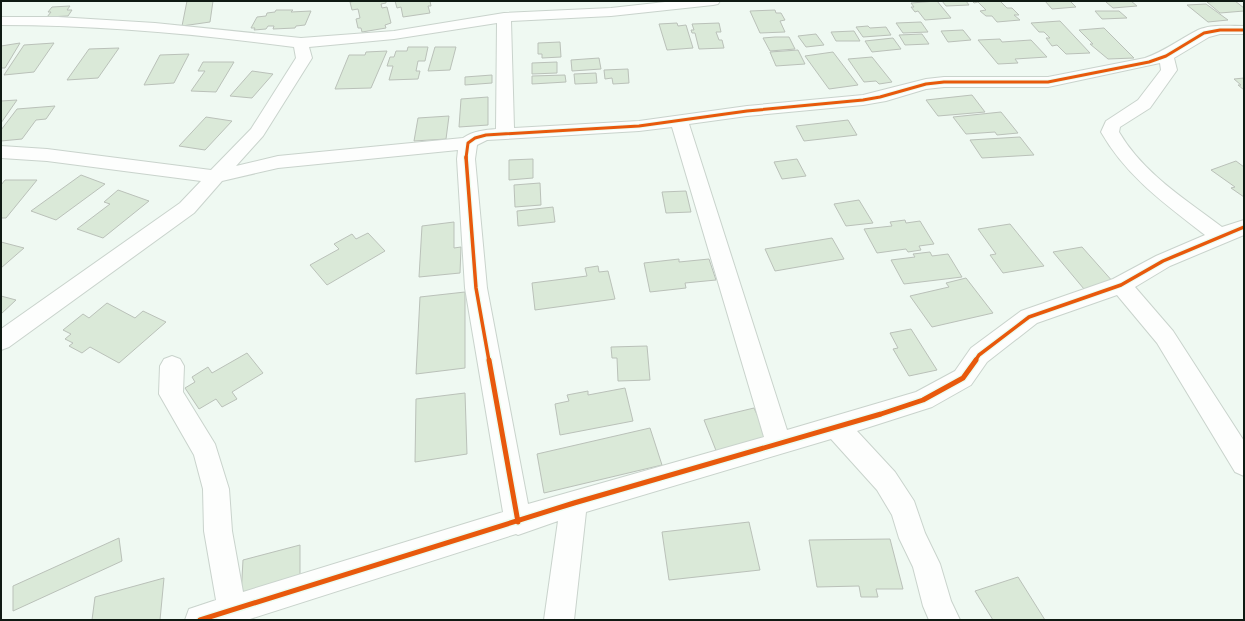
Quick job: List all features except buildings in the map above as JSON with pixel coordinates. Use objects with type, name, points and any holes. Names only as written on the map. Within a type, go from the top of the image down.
[{"type":"street","points":[[1,21],[58,21],[147,26],[301,43],[394,35],[504,17],[611,12],[713,1]]},
{"type":"street","points":[[504,17],[505,134]]},
{"type":"street","points":[[1,152],[47,154],[215,177],[278,162],[468,143],[475,138],[486,135],[639,126],[747,111],[862,100],[880,97],[926,84],[944,82],[1048,82],[1150,62],[1166,56],[1204,33],[1220,30],[1244,30]]},
{"type":"street","points":[[1,341],[187,208],[257,132],[304,58],[301,43]]},
{"type":"street","points":[[1166,56],[1169,70],[1144,104],[1112,125],[1110,132],[1116,144],[1137,169],[1220,236]]},
{"type":"street","points":[[679,121],[779,444]]},
{"type":"street","points":[[468,143],[466,159],[476,288],[518,522]]},
{"type":"street","points":[[200,620],[231,615],[574,503],[881,414],[923,400],[963,378],[978,355],[1029,317],[1121,285],[1163,261],[1244,227]]},
{"type":"street","points":[[1121,285],[1165,337],[1244,464]]},
{"type":"street","points":[[172,366],[171,394],[206,452],[216,489],[218,531],[231,615]]},
{"type":"street","points":[[836,426],[886,481],[904,510],[913,538],[926,564],[938,606],[945,620]]},
{"type":"street","points":[[560,620],[574,503]]},
{"type":"cycle path","points":[[518,522],[476,288],[466,159],[468,143],[475,138],[486,135],[639,126],[747,111],[863,100],[880,97],[926,84],[944,82],[1048,82],[1149,62],[1166,56],[1204,33],[1220,30],[1244,30]]},
{"type":"cycle path","points":[[200,620],[574,503],[881,414],[923,400],[963,378],[979,355],[1029,317],[1121,285],[1163,261],[1244,227]]}]
